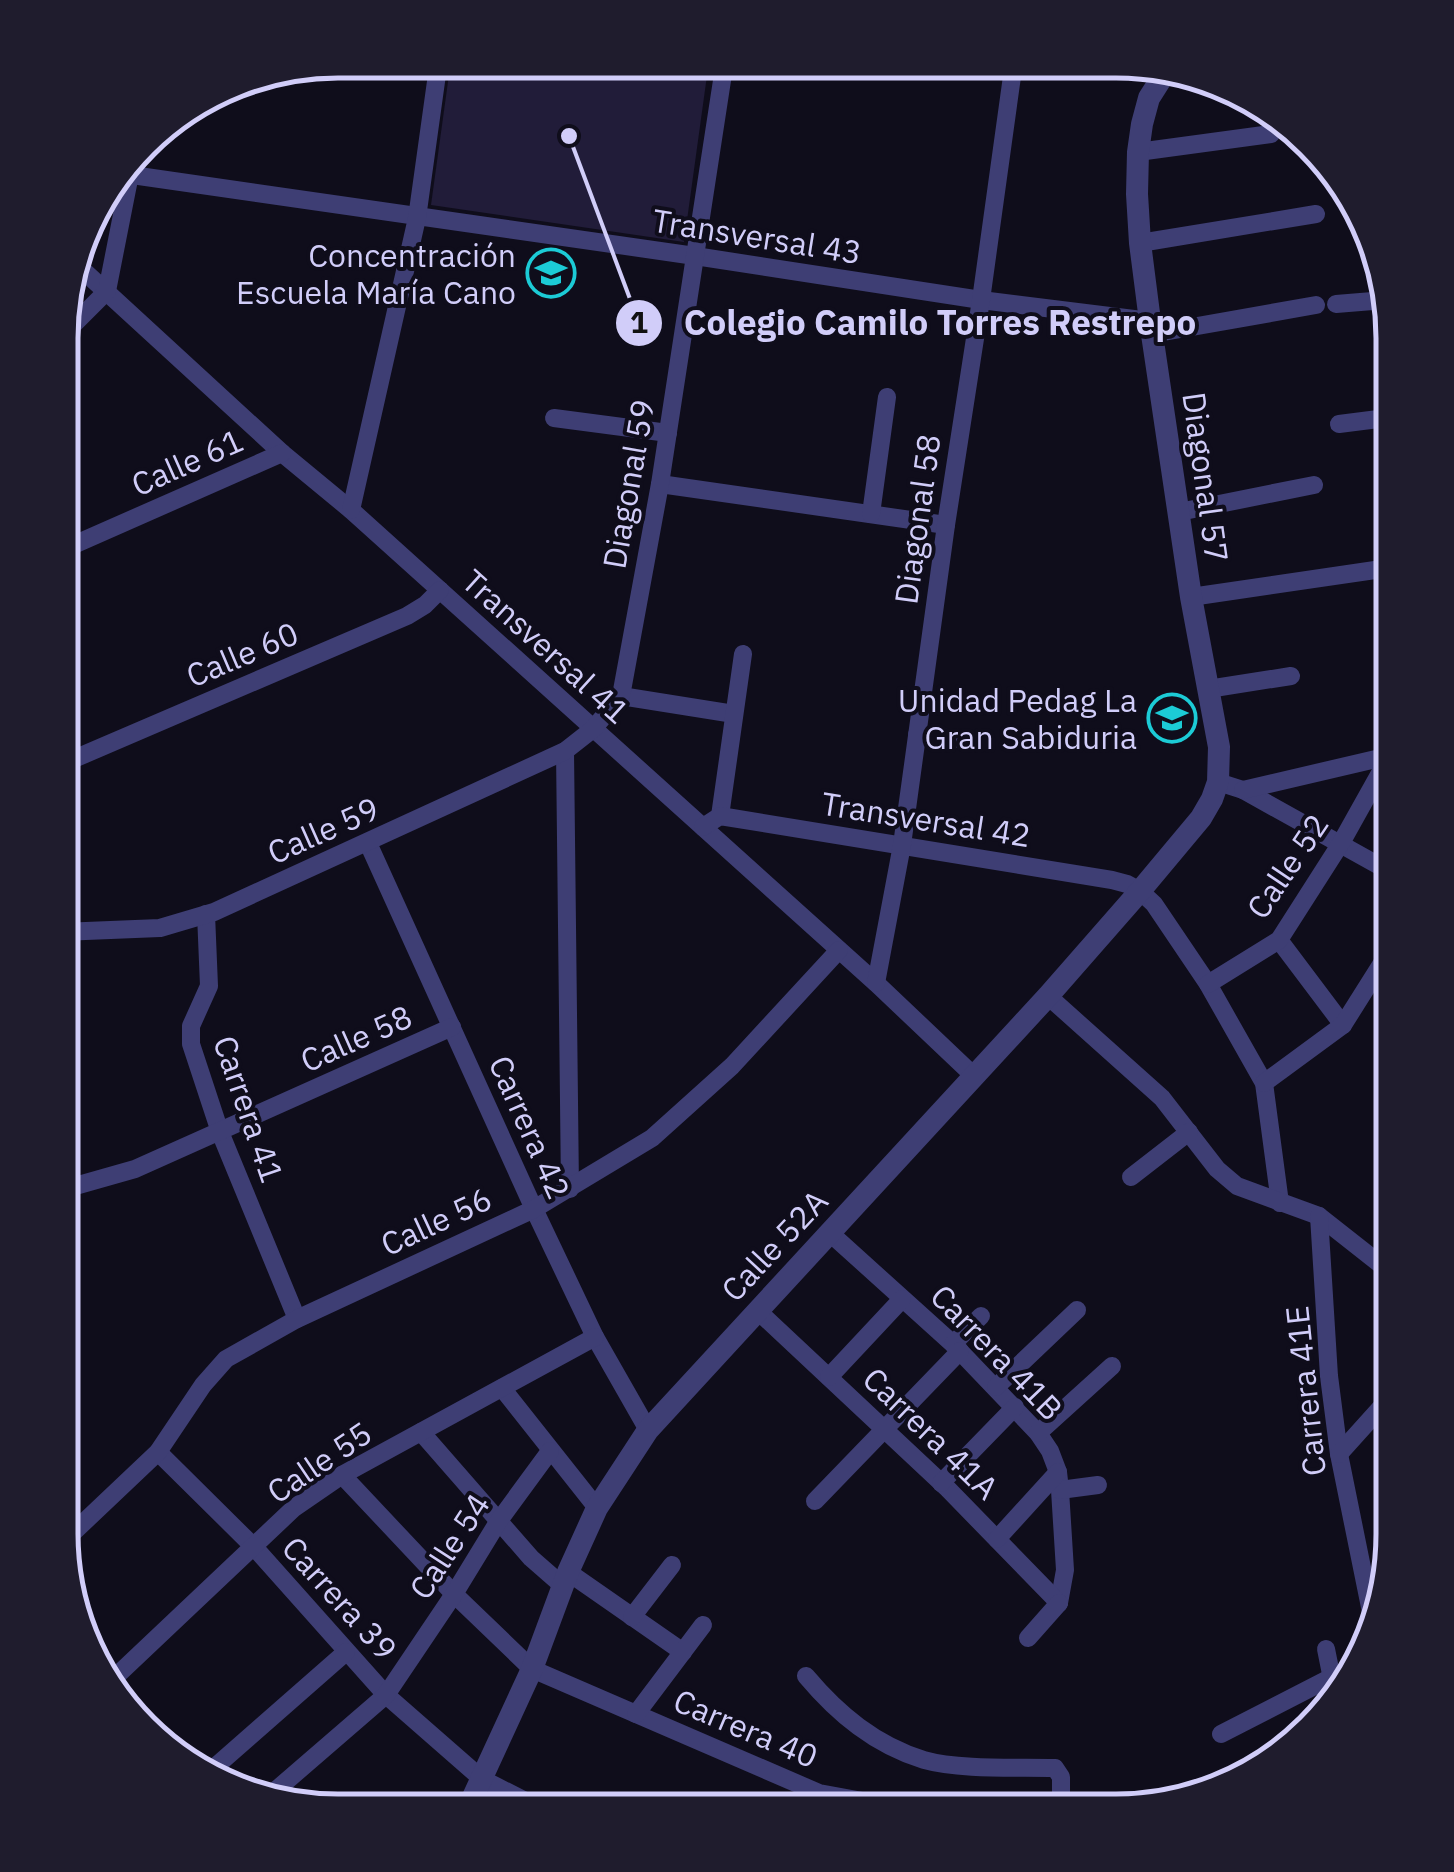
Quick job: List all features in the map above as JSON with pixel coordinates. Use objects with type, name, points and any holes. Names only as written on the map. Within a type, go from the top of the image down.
[{"type":"street","points":[[351,510],[417,218],[436,78]]},
{"type":"street","name":"Diagonal 59","points":[[593,730],[621,696],[660,484],[721,78]]},
{"type":"street","name":"Diagonal 58","points":[[876,983],[902,845],[1012,78]]},
{"type":"street","name":"Diagonal 57","points":[[1159,82],[1149,98],[1138,152],[1140,243],[1192,597],[1219,747],[1218,782]]},
{"type":"street","points":[[1138,152],[1271,134]]},
{"type":"street","name":"Transversal 43","points":[[134,175],[695,256],[1151,328],[1316,305]]},
{"type":"street","points":[[79,319],[107,290],[122,192]]},
{"type":"street","points":[[1140,243],[1316,214]]},
{"type":"street","name":"Transversal 41","points":[[86,272],[282,453],[351,510],[593,730],[712,822],[839,950],[974,1076]]},
{"type":"street","points":[[1336,304],[1374,301]]},
{"type":"street","points":[[871,514],[887,397]]},
{"type":"street","points":[[554,418],[668,433]]},
{"type":"street","points":[[1339,424],[1376,421]]},
{"type":"street","name":"Calle 61","points":[[78,543],[282,453]]},
{"type":"street","points":[[660,484],[946,525]]},
{"type":"street","points":[[1179,512],[1314,485]]},
{"type":"street","points":[[1192,597],[1376,570]]},
{"type":"street","name":"Calle 60","points":[[78,757],[407,616],[440,590]]},
{"type":"street","points":[[712,822],[743,654]]},
{"type":"street","points":[[1208,689],[1291,676]]},
{"type":"street","points":[[621,696],[734,714]]},
{"type":"street","name":"Calle 59","points":[[78,931],[160,928],[206,914],[565,751],[593,730]]},
{"type":"street","points":[[917,735],[967,740]]},
{"type":"street","points":[[565,751],[570,1189]]},
{"type":"street","points":[[1243,790],[1376,759]]},
{"type":"street","points":[[1218,782],[1243,790],[1376,863]]},
{"type":"street","name":"Calle 52A","points":[[475,1794],[532,1669],[596,1508],[648,1430],[1048,996],[1200,818],[1218,782]]},
{"type":"street","name":"Calle 52","points":[[1208,984],[1279,940],[1376,782]]},
{"type":"street","name":"Transversal 42","points":[[712,822],[902,845],[1112,880],[1140,891]]},
{"type":"street","name":"Carrera 42","points":[[368,843],[594,1337],[648,1430]]},
{"type":"street","points":[[1140,891],[1154,904],[1208,984],[1264,1083],[1280,1202]]},
{"type":"street","name":"Carrera 41","points":[[206,914],[209,986],[191,1026],[191,1044],[220,1132],[297,1319]]},
{"type":"street","points":[[1279,940],[1343,1025]]},
{"type":"street","name":"Calle 56","points":[[78,1529],[158,1452],[203,1385],[226,1359],[297,1319],[534,1209],[652,1138],[732,1066],[839,950]]},
{"type":"street","points":[[1264,1083],[1343,1025],[1376,973]]},
{"type":"street","points":[[1048,996],[1162,1098],[1217,1169],[1238,1186],[1320,1216],[1376,1261]]},
{"type":"street","name":"Calle 58","points":[[78,1185],[135,1168],[220,1132],[452,1026]]},
{"type":"street","points":[[1131,1177],[1189,1132]]},
{"type":"street","name":"Carrera 41E","points":[[1320,1216],[1329,1376],[1368,1598]]},
{"type":"street","name":"Carrera 41B","points":[[830,1233],[956,1348],[1038,1433],[1050,1451],[1060,1480],[1065,1570],[1059,1603]]},
{"type":"street","points":[[829,1377],[902,1299]]},
{"type":"street","points":[[996,1388],[1077,1310]]},
{"type":"street","name":"Carrera 41A","points":[[758,1311],[942,1482],[1059,1603]]},
{"type":"street","points":[[815,1500],[884,1429],[981,1316]]},
{"type":"street","name":"Calle 55","points":[[118,1674],[294,1508],[342,1475],[594,1337]]},
{"type":"street","points":[[1038,1433],[1112,1366]]},
{"type":"street","points":[[502,1388],[596,1508]]},
{"type":"street","points":[[942,1482],[1014,1408]]},
{"type":"street","points":[[1340,1454],[1376,1414]]},
{"type":"street","points":[[422,1432],[531,1558],[683,1652]]},
{"type":"street","name":"Calle 54","points":[[279,1788],[386,1694],[498,1522],[550,1451]]},
{"type":"street","name":"Carrera 39","points":[[158,1452],[254,1548],[386,1694],[482,1779]]},
{"type":"street","points":[[342,1475],[454,1594],[532,1669]]},
{"type":"street","points":[[997,1539],[1060,1480],[1098,1486]]},
{"type":"street","points":[[632,1617],[672,1565]]},
{"type":"street","points":[[1028,1638],[1059,1603]]},
{"type":"street","points":[[636,1714],[703,1625]]},
{"type":"street","points":[[1220,1734],[1332,1677],[1326,1650]]},
{"type":"street","points":[[217,1765],[346,1652]]},
{"type":"street","name":"Carrera 40","points":[[532,1669],[824,1794]]},
{"type":"street","points":[[806,1676],[831,1704],[869,1735],[910,1754],[946,1764],[1055,1768],[1061,1777],[1061,1794]]},
{"type":"street","points":[[482,1779],[512,1794]]},
{"type":"building","points":[[449,78],[707,78],[684,242],[431,205]]},
{"type":"place","name":"Colegio Camilo Torres Restrepo","points":[[569,136]]},
{"type":"place","name":"Concentración Escuela María Cano","points":[[551,273]]},
{"type":"place","name":"Unidad Pedag La Gran Sabiduria","points":[[1172,718]]}]
